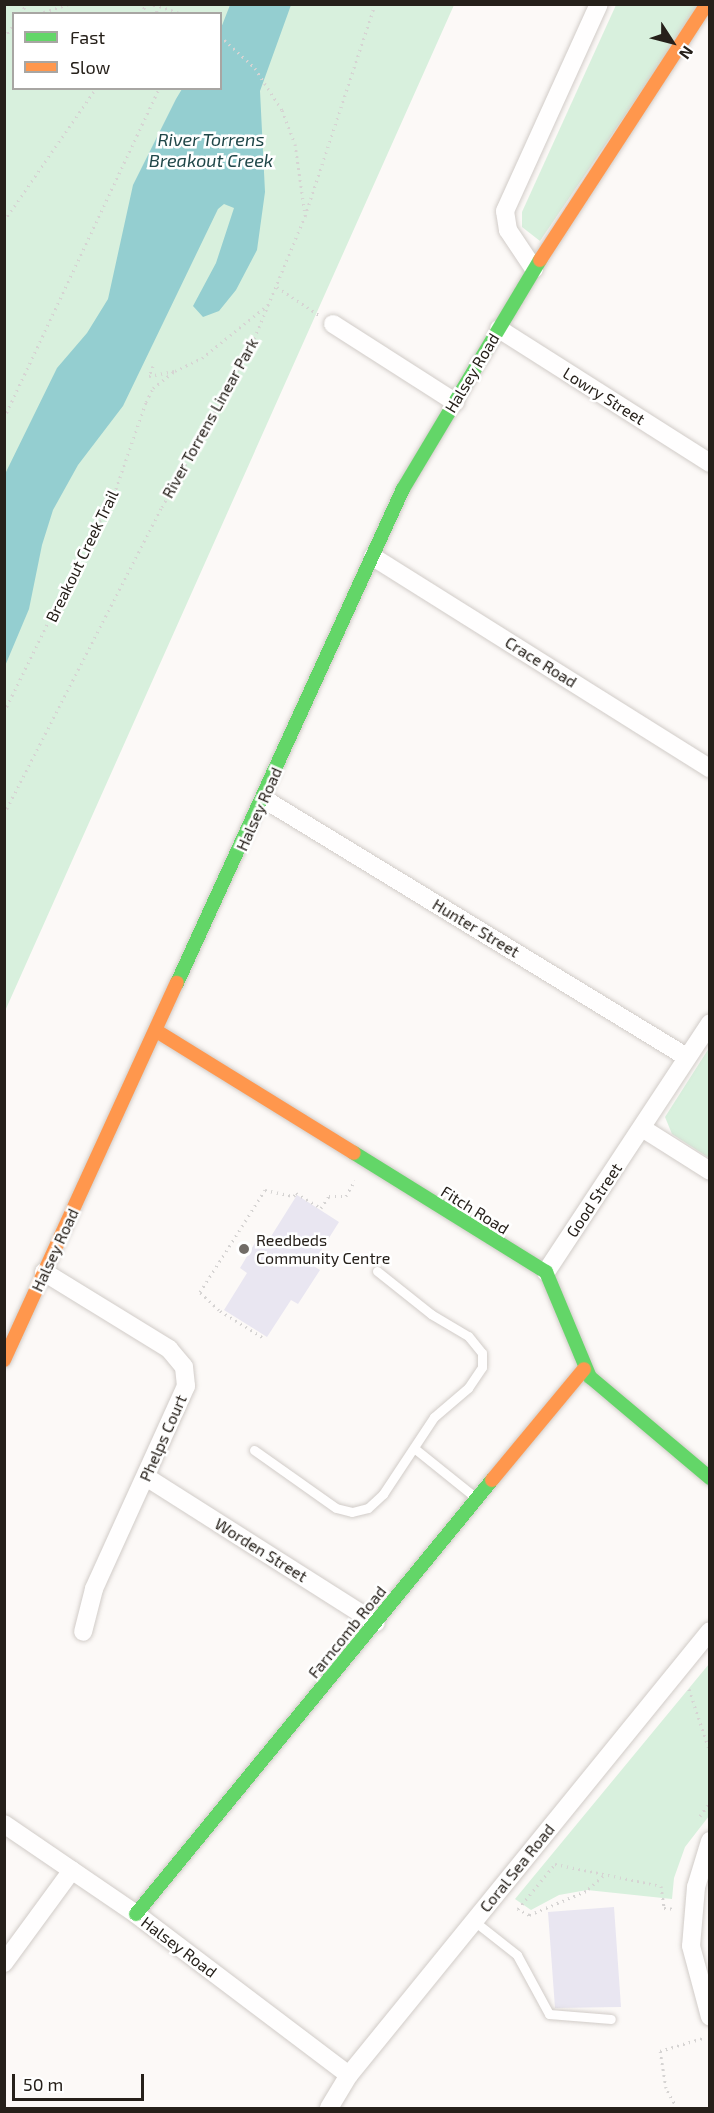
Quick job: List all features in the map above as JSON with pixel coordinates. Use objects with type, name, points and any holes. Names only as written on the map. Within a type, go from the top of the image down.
[{"type":"street","points":[[534,269],[508,230],[505,211],[599,4]]},
{"type":"street","name":"Halsey Road","points":[[4,1360],[158,1032],[403,489],[534,269],[707,4]]},
{"type":"street","points":[[333,324],[455,402]]},
{"type":"street","name":"Lowry Street","points":[[499,329],[710,463]]},
{"type":"street","name":"Crace Road","points":[[373,557],[710,768]]},
{"type":"street","name":"Hunter Street","points":[[264,799],[687,1057]]},
{"type":"street","name":"Good Street","points":[[546,1272],[710,1023]]},
{"type":"street","name":"Fitch Road","points":[[158,1032],[546,1272]]},
{"type":"street","points":[[642,1128],[710,1171]]},
{"type":"street","name":"Phelps Court","points":[[44,1272],[168,1349],[184,1367],[186,1386],[94,1589],[83,1632]]},
{"type":"street","points":[[546,1272],[584,1370],[596,1384],[710,1478]]},
{"type":"street","name":"Farncomb Road","points":[[136,1914],[584,1370]]},
{"type":"street","name":"Worden Street","points":[[146,1477],[376,1623]]},
{"type":"street","name":"Coral Sea Road","points":[[329,2109],[349,2075],[710,1631]]},
{"type":"street","name":"Halsey Road","points":[[4,1824],[136,1914],[349,2075]]},
{"type":"street","points":[[710,1841],[703,1888],[694,1910],[691,1946],[710,2017]]},
{"type":"street","points":[[4,1963],[72,1870]]},
{"type":"lane","points":[[254,1450],[336,1508],[352,1512],[369,1508],[383,1494],[434,1417],[468,1388],[482,1367],[482,1353],[468,1336],[431,1314],[410,1293],[377,1271]]},
{"type":"lane","points":[[414,1448],[478,1498]]},
{"type":"lane","points":[[474,1921],[517,1955],[549,2014],[611,2019]]},
{"type":"path","points":[[44,12],[68,4]]},
{"type":"path","name":"River Torrens Linear Park","points":[[4,814],[270,304],[305,216],[375,4]]},
{"type":"path","points":[[154,5],[176,12]]},
{"type":"path","points":[[4,32],[12,26]]},
{"type":"path","points":[[4,38],[12,26]]},
{"type":"path","points":[[222,38],[238,50],[268,86],[295,144],[305,216]]},
{"type":"path","points":[[4,221],[95,90]]},
{"type":"path","points":[[4,418],[158,90]]},
{"type":"path","points":[[277,287],[333,324]]},
{"type":"path","points":[[153,366],[148,376],[175,371],[230,339],[270,304]]},
{"type":"path","name":"Breakout Creek Trail","points":[[4,712],[93,531],[110,506],[153,388],[175,371]]},
{"type":"path","points":[[262,1337],[219,1310],[200,1292],[265,1190],[294,1197],[296,1193],[321,1208],[329,1196],[345,1196],[355,1180]]},
{"type":"path","points":[[689,1689],[710,1752]]},
{"type":"path","points":[[700,1816],[710,1802]]},
{"type":"path","points":[[603,1876],[586,1891],[529,1915],[518,1909],[555,1864],[603,1876],[661,1886],[664,1908],[694,1910]]},
{"type":"path","points":[[677,2109],[666,2088],[660,2051],[703,2038]]},
{"type":"green space","points":[[5,5],[454,5],[5,1011]]},
{"type":"green space","points":[[616,5],[700,5],[540,241],[522,227],[522,212]]},
{"type":"green space","points":[[709,1048],[709,1158],[672,1134],[665,1117]]},
{"type":"green space","points":[[709,1664],[709,1816],[685,1847],[674,1878],[672,1899],[587,1890],[559,1895],[531,1910],[515,1899]]},
{"type":"water","name":"River Torrens Breakout Creek","points":[[230,5],[291,5],[260,91],[265,192],[257,250],[236,290],[219,311],[203,317],[193,306],[216,263],[234,208],[224,204],[218,209],[123,406],[78,465],[53,510],[42,545],[29,609],[5,666],[5,474],[57,368],[87,333],[108,299],[133,185],[176,99],[181,90],[222,90],[222,25]]},
{"type":"building","points":[[297,1195],[339,1222],[312,1265],[320,1270],[298,1304],[291,1300],[267,1337],[224,1310],[247,1273],[240,1268],[261,1233],[270,1238]]},
{"type":"building","points":[[614,1907],[621,2007],[555,2008],[548,1912]]},
{"type":"traffic: fast","points":[[177,983],[403,489],[540,260]]},
{"type":"traffic: fast","points":[[354,1153],[546,1272],[590,1377],[710,1478]]},
{"type":"traffic: fast","points":[[136,1914],[492,1480]]},
{"type":"traffic: slow","points":[[540,260],[707,4]]},
{"type":"traffic: slow","points":[[4,1360],[177,983]]},
{"type":"traffic: slow","points":[[158,1032],[354,1153]]},
{"type":"traffic: slow","points":[[492,1480],[584,1369]]},
{"type":"place","name":"Reedbeds Community Centre","points":[[244,1249]]}]
